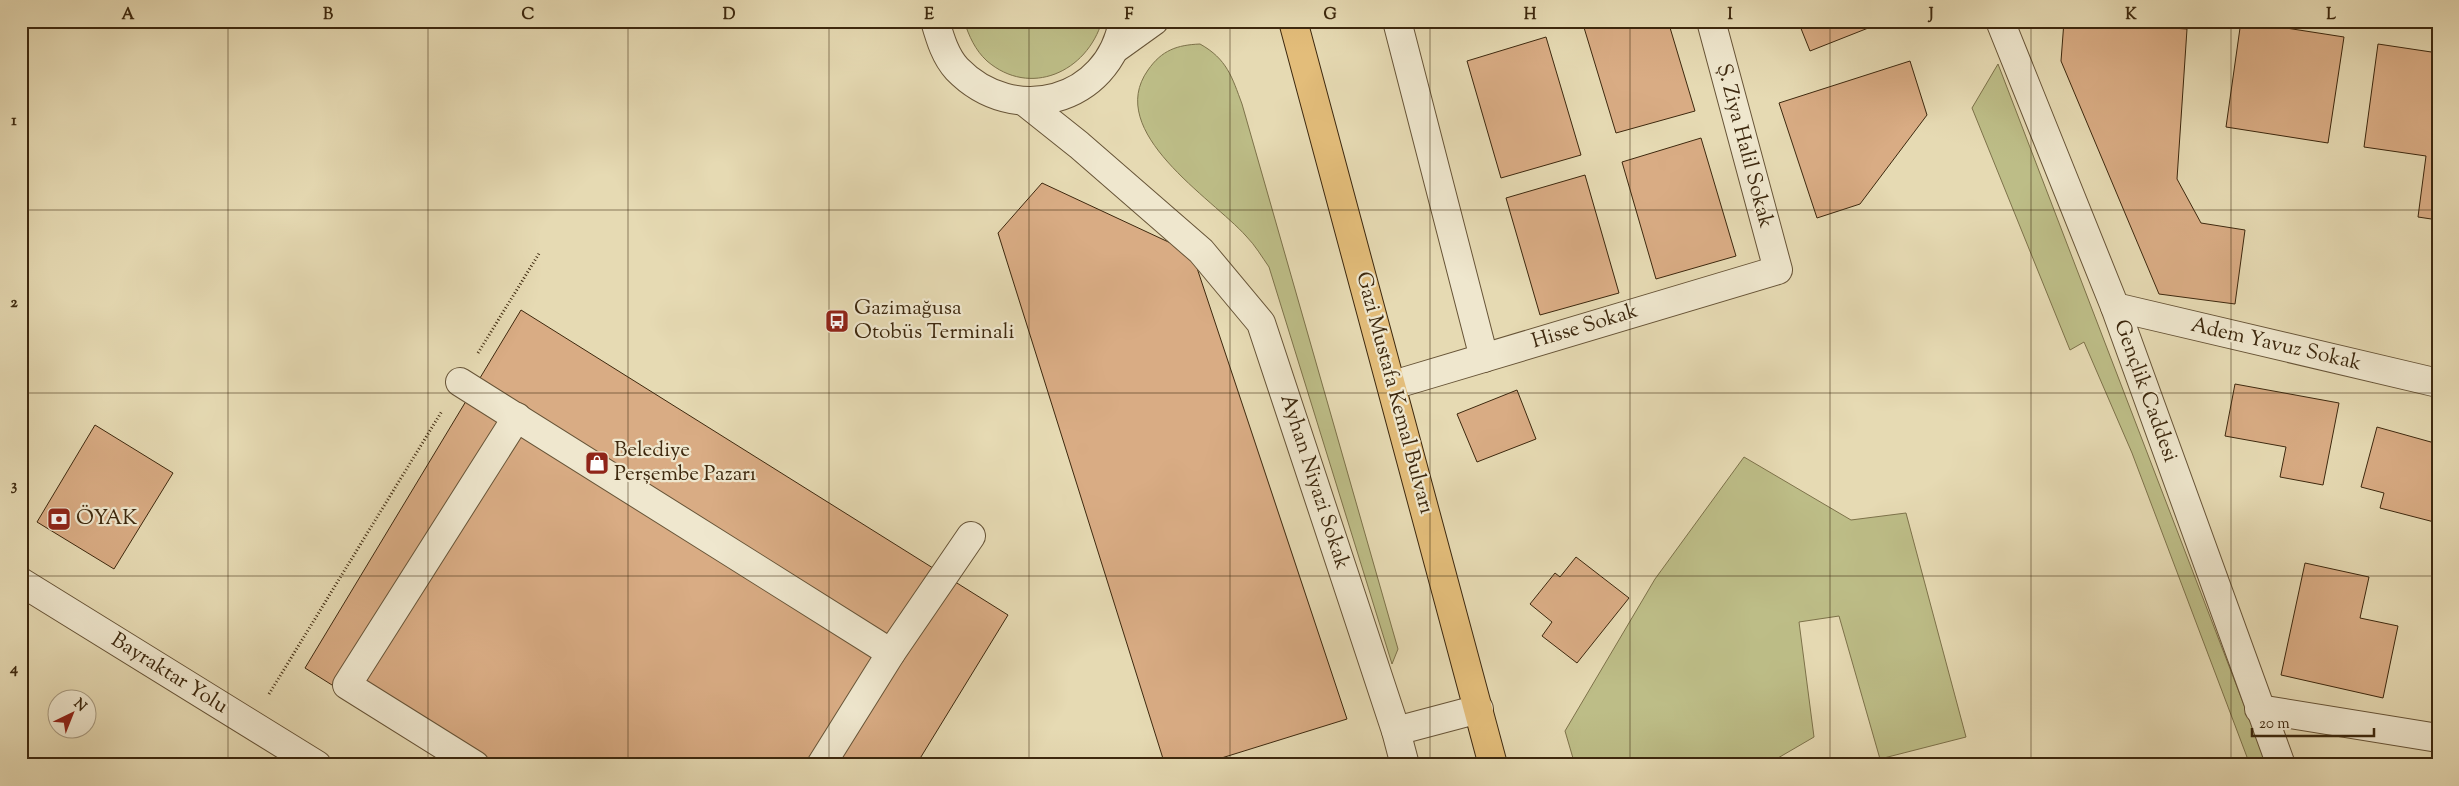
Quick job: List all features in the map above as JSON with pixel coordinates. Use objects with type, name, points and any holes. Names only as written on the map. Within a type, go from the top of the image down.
[{"type":"main road","name":"Gazi Mustafa Kemal Bulvarı","points":[[1293,21],[1393,385],[1493,765]]},
{"type":"street","points":[[935,21],[942,45],[956,68],[976,86],[999,98],[1025,102],[1053,100],[1078,89],[1099,71],[1115,49],[1154,21]]},
{"type":"street","points":[[1115,49],[1123,21]]},
{"type":"street","points":[[1397,21],[1484,358]]},
{"type":"street","name":"Ş. Ziya Halil Sokak","points":[[1711,21],[1778,270]]},
{"type":"street","name":"Gençlik Caddesi","points":[[2000,21],[2115,308],[2280,765]]},
{"type":"street","name":"Ayhan Niyazi Sokak","points":[[1025,102],[1175,227],[1201,251],[1261,323],[1396,731],[1405,765]]},
{"type":"street","name":"Hisse Sokak","points":[[1393,385],[1778,270]]},
{"type":"street","name":"Adem Yavuz Sokak","points":[[2115,308],[2438,383]]},
{"type":"street","points":[[460,382],[891,653]]},
{"type":"street","points":[[475,765],[348,685],[517,417]]},
{"type":"street","points":[[821,765],[891,653],[970,536]]},
{"type":"street","name":"Bayraktar Yolu","points":[[21,582],[317,765]]},
{"type":"street","points":[[1396,731],[1479,709]]},
{"type":"street","points":[[2259,709],[2438,738]]},
{"type":"path","points":[[250,724],[540,252]]},
{"type":"green space","points":[[964,21],[1102,21],[1095,39],[1084,54],[1070,66],[1055,74],[1038,78],[1021,78],[1004,72],[987,61],[973,42]]},
{"type":"green space","points":[[1200,44],[1223,62],[1242,104],[1398,649],[1392,664],[1269,267],[1246,236],[1168,162],[1151,140],[1140,117],[1138,93],[1153,63],[1165,53],[1177,47]]},
{"type":"green space","points":[[1998,64],[2267,765],[2250,765],[2132,453],[2084,342],[2070,350],[1972,108]]},
{"type":"green space","points":[[1744,457],[1851,520],[1906,513],[1966,737],[1880,759],[1839,616],[1799,622],[1814,737],[1766,765],[1575,765],[1565,731],[1655,579]]},
{"type":"building","points":[[1582,21],[1668,21],[1695,111],[1616,133]]},
{"type":"building","points":[[1798,21],[1886,21],[1810,51]]},
{"type":"building","points":[[2064,21],[2187,29],[2177,179],[2201,223],[2245,230],[2235,304],[2159,294],[2061,61]]},
{"type":"building","points":[[2241,21],[2344,37],[2328,143],[2226,127]]},
{"type":"building","points":[[1546,37],[1581,155],[1501,178],[1467,61]]},
{"type":"building","points":[[2378,44],[2438,53],[2438,220],[2418,217],[2426,156],[2364,147]]},
{"type":"building","points":[[1910,61],[1927,115],[1860,204],[1817,218],[1779,103]]},
{"type":"building","points":[[1701,138],[1736,256],[1656,279],[1622,162]]},
{"type":"building","points":[[1585,175],[1619,293],[1540,315],[1506,198]]},
{"type":"building","points":[[1042,183],[1192,253],[1347,719],[1199,765],[1165,765],[998,233]]},
{"type":"building","name":"Belediye Perşembe Pazarı","points":[[521,310],[1008,615],[916,765],[459,765],[305,668]]},
{"type":"building","points":[[2235,384],[2339,403],[2323,485],[2280,477],[2286,447],[2225,436]]},
{"type":"building","points":[[1517,390],[1536,439],[1477,462],[1457,414]]},
{"type":"building","points":[[95,425],[173,473],[114,569],[37,522]]},
{"type":"building","points":[[2377,427],[2438,444],[2438,523],[2380,508],[2384,493],[2361,487]]},
{"type":"building","points":[[1576,557],[1629,598],[1577,663],[1542,636],[1552,622],[1530,604],[1555,573],[1560,577]]},
{"type":"building","points":[[2305,563],[2369,577],[2360,618],[2398,626],[2383,698],[2281,675]]},
{"type":"place","name":"Gazimağusa Otobüs Terminali","points":[[837,321]]},
{"type":"place","name":"Belediye Perşembe Pazarı","points":[[597,463]]},
{"type":"place","name":"ÖYAK","points":[[59,519]]}]
